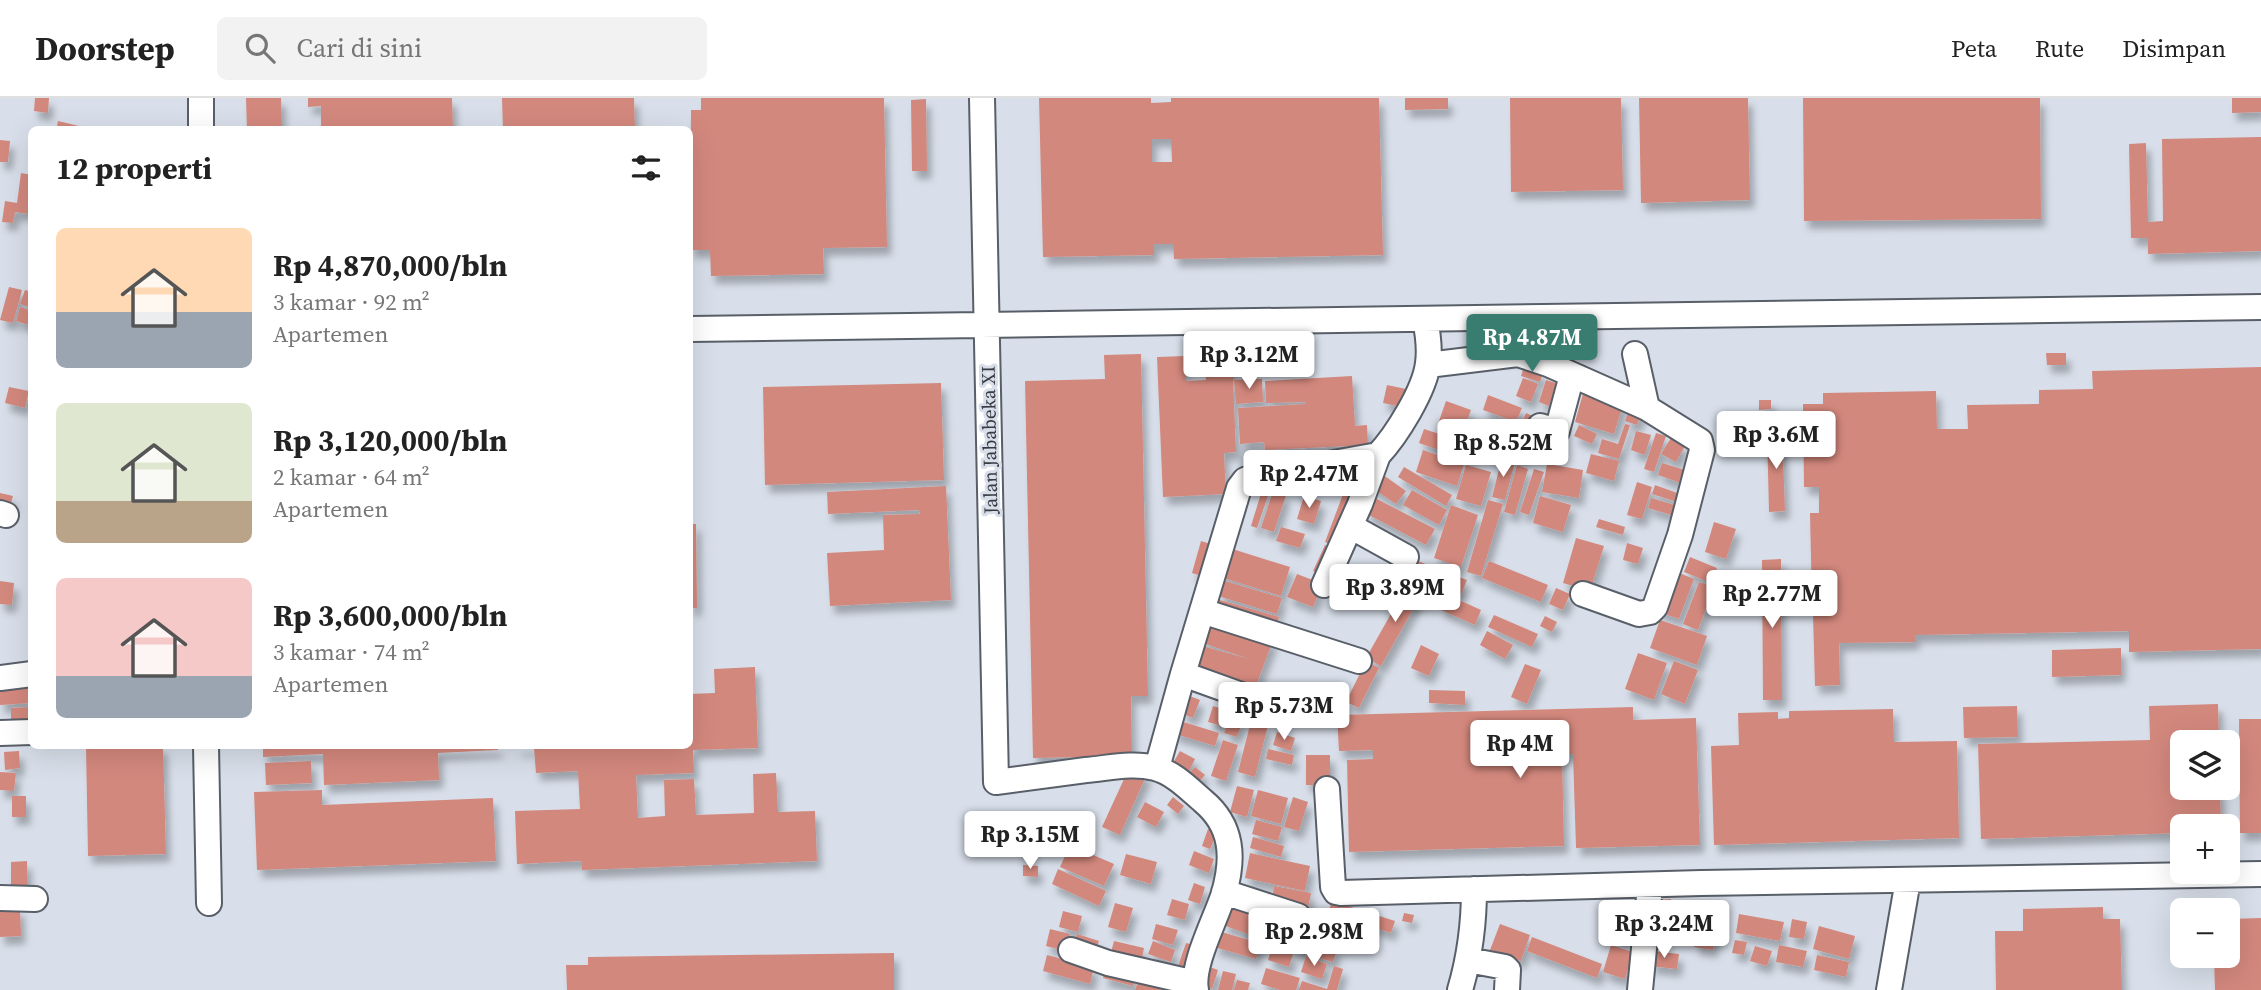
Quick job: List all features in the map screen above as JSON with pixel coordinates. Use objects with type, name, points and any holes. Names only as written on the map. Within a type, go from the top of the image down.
[{"type":"street","points":[[201,98],[201,126]]},
{"type":"street","name":"Jalan Jababeka XI","points":[[982,98],[996,782],[1121,766],[1157,768]]},
{"type":"street","points":[[693,330],[2261,307]]},
{"type":"street","points":[[1324,585],[1378,455],[1403,423],[1424,378],[1428,365],[1425,319]]},
{"type":"street","points":[[1428,365],[1514,354],[1548,364],[1647,408],[1700,440],[1702,450],[1680,535],[1655,607],[1650,612],[1639,614],[1583,594]]},
{"type":"street","points":[[1635,354],[1647,408]]},
{"type":"street","points":[[1533,448],[1540,426],[1557,431],[1572,375]]},
{"type":"street","points":[[1071,950],[1195,987],[1197,968],[1224,892],[1230,861],[1229,844],[1225,827],[1209,806],[1180,780],[1157,768],[1239,488],[1245,480],[1378,455]]},
{"type":"street","points":[[1350,526],[1406,557]]},
{"type":"street","points":[[1202,611],[1359,661]]},
{"type":"street","points":[[0,678],[28,674]]},
{"type":"street","points":[[1183,674],[1294,714]]},
{"type":"street","points":[[0,733],[28,732]]},
{"type":"street","points":[[206,749],[209,903]]},
{"type":"street","points":[[1327,789],[1335,891],[1341,893],[2261,874]]},
{"type":"street","points":[[1889,990],[1908,880]]},
{"type":"street","points":[[1640,990],[1650,886]]},
{"type":"street","points":[[1460,990],[1474,925],[1474,889]]},
{"type":"street","points":[[1224,892],[1298,916]]},
{"type":"street","points":[[0,898],[35,900]]},
{"type":"street","points":[[1468,960],[1505,967],[1507,990]]},
{"type":"building","points":[[35,98],[49,98],[48,113],[34,111]]},
{"type":"building","points":[[246,98],[281,98],[282,126],[247,126]]},
{"type":"building","points":[[308,98],[452,98],[453,126],[321,126],[321,106],[308,107]]},
{"type":"building","points":[[502,98],[634,98],[635,126],[503,126]]},
{"type":"building","points":[[701,98],[884,98],[887,247],[823,248],[824,274],[711,276],[710,250],[693,250],[691,110],[701,110]]},
{"type":"building","points":[[1039,98],[1151,98],[1151,103],[1171,102],[1171,98],[1379,98],[1383,255],[1174,259],[1173,244],[1154,244],[1154,255],[1043,257]],"holes":[[[1152,139],[1171,139],[1172,162],[1152,162]]]},
{"type":"building","points":[[1405,98],[1448,98],[1448,109],[1405,110]]},
{"type":"building","points":[[1510,98],[1621,98],[1623,190],[1511,192]]},
{"type":"building","points":[[1639,98],[1748,98],[1750,200],[1641,203]]},
{"type":"building","points":[[1803,98],[2040,98],[2041,219],[1804,221]]},
{"type":"building","points":[[2232,98],[2261,98],[2261,112],[2232,113]]},
{"type":"building","points":[[926,99],[927,171],[912,171],[911,100]]},
{"type":"building","points":[[58,121],[79,126],[57,126]]},
{"type":"building","points":[[2261,137],[2261,251],[2148,254],[2148,238],[2131,238],[2129,144],[2146,143],[2148,222],[2163,221],[2162,139]]},
{"type":"building","points":[[0,140],[10,141],[8,162],[0,162]]},
{"type":"building","points":[[21,173],[28,174],[28,214],[15,212],[13,223],[2,222],[5,201],[17,203]]},
{"type":"building","points":[[9,287],[22,290],[13,323],[0,320]]},
{"type":"building","points":[[25,290],[28,291],[28,307],[20,304]]},
{"type":"building","points":[[20,307],[28,310],[28,325],[16,321]]},
{"type":"building","points":[[2046,353],[2066,353],[2066,365],[2047,365]]},
{"type":"building","points":[[1141,354],[1148,696],[1131,696],[1132,756],[1033,758],[1025,381],[1105,379],[1104,355]]},
{"type":"building","points":[[1232,355],[1236,452],[1224,453],[1226,494],[1163,497],[1157,357],[1185,356],[1186,381],[1206,380],[1204,356]]},
{"type":"building","points":[[1524,367],[1543,373],[1540,382],[1521,376]]},
{"type":"building","points":[[2261,367],[2261,649],[2129,652],[2129,631],[1915,635],[1915,642],[1839,643],[1840,685],[1815,686],[1813,614],[1828,613],[1828,604],[1812,604],[1810,513],[1819,513],[1819,487],[1804,487],[1803,404],[1823,404],[1823,393],[1936,391],[1937,429],[1968,429],[1967,405],[2039,404],[2039,390],[2093,389],[2092,371]]},
{"type":"building","points":[[1352,376],[1355,426],[1367,425],[1368,445],[1265,450],[1264,442],[1240,444],[1238,408],[1306,404],[1266,403],[1265,381]]},
{"type":"building","points":[[1523,378],[1538,384],[1531,402],[1516,396]]},
{"type":"building","points":[[1262,379],[1263,402],[1236,404],[1234,380]]},
{"type":"building","points":[[1546,380],[1556,383],[1549,406],[1539,402]]},
{"type":"building","points":[[941,383],[944,480],[765,485],[763,387]]},
{"type":"building","points":[[1387,385],[1406,389],[1402,407],[1383,403]]},
{"type":"building","points":[[9,387],[28,391],[25,408],[5,403]]},
{"type":"building","points":[[1584,390],[1624,402],[1614,434],[1575,422]]},
{"type":"building","points":[[1488,395],[1522,408],[1516,422],[1483,410]]},
{"type":"building","points":[[1759,400],[1771,400],[1771,409],[1759,410]]},
{"type":"building","points":[[1446,401],[1471,410],[1463,433],[1438,424]]},
{"type":"building","points":[[1630,406],[1643,410],[1637,425],[1625,421]]},
{"type":"building","points":[[1526,413],[1542,420],[1534,441],[1517,434]]},
{"type":"building","points":[[1487,421],[1497,425],[1490,445],[1480,441]]},
{"type":"building","points":[[1625,424],[1630,425],[1619,459],[1598,453],[1602,439],[1618,444]]},
{"type":"building","points":[[1579,425],[1597,434],[1592,444],[1574,436]]},
{"type":"building","points":[[1424,429],[1473,445],[1468,460],[1419,443]]},
{"type":"building","points":[[1782,429],[1785,511],[1769,512],[1767,430]]},
{"type":"building","points":[[1636,431],[1651,435],[1645,455],[1631,450]]},
{"type":"building","points":[[1656,433],[1666,436],[1654,472],[1644,469]]},
{"type":"building","points":[[1505,438],[1526,444],[1522,459],[1500,453]]},
{"type":"building","points":[[1671,438],[1685,446],[1676,462],[1661,454]]},
{"type":"building","points":[[1423,450],[1464,464],[1457,486],[1416,472]]},
{"type":"building","points":[[1591,454],[1619,461],[1614,481],[1586,473]]},
{"type":"building","points":[[1502,458],[1515,462],[1505,500],[1492,497]]},
{"type":"building","points":[[1662,463],[1685,470],[1681,483],[1658,475]]},
{"type":"building","points":[[1547,464],[1583,470],[1579,498],[1542,492]]},
{"type":"building","points":[[1466,465],[1491,472],[1481,506],[1456,499]]},
{"type":"building","points":[[1517,465],[1528,469],[1515,515],[1504,512]]},
{"type":"building","points":[[1404,467],[1452,495],[1446,506],[1398,477]]},
{"type":"building","points":[[1534,469],[1544,472],[1529,515],[1520,512]]},
{"type":"building","points":[[1379,472],[1406,491],[1396,504],[1369,486]]},
{"type":"building","points":[[1637,482],[1652,487],[1642,519],[1627,515]]},
{"type":"building","points":[[1655,485],[1680,494],[1677,502],[1652,494]]},
{"type":"building","points":[[946,486],[951,600],[830,606],[827,553],[884,550],[883,515],[920,514],[919,510],[828,514],[827,492]]},
{"type":"building","points":[[1263,487],[1270,490],[1257,528],[1251,526]]},
{"type":"building","points":[[1345,489],[1358,494],[1338,547],[1325,542]]},
{"type":"building","points":[[1412,490],[1447,510],[1439,525],[1403,505]]},
{"type":"building","points":[[1273,491],[1286,495],[1274,532],[1261,528]]},
{"type":"building","points":[[0,493],[13,496],[8,514],[0,511]]},
{"type":"building","points":[[1304,496],[1321,501],[1314,524],[1297,519]]},
{"type":"building","points":[[1540,496],[1571,505],[1563,532],[1533,523]]},
{"type":"building","points":[[1373,497],[1435,529],[1426,545],[1365,513]]},
{"type":"building","points":[[1651,498],[1678,506],[1675,516],[1648,508]]},
{"type":"building","points":[[1488,500],[1503,504],[1481,576],[1467,572]]},
{"type":"building","points":[[1451,505],[1478,515],[1461,567],[1434,558]]},
{"type":"building","points":[[1599,519],[1625,527],[1623,535],[1596,527]]},
{"type":"building","points":[[1714,522],[1736,529],[1726,559],[1705,552]]},
{"type":"building","points":[[693,524],[696,524],[697,608],[693,608]]},
{"type":"building","points":[[1281,527],[1305,534],[1300,548],[1276,541]]},
{"type":"building","points":[[1576,538],[1604,546],[1590,591],[1563,583]]},
{"type":"building","points":[[1201,541],[1214,545],[1205,577],[1192,573]]},
{"type":"building","points":[[1627,543],[1643,548],[1638,564],[1623,560]]},
{"type":"building","points":[[1325,545],[1337,551],[1326,576],[1313,571]]},
{"type":"building","points":[[1226,547],[1290,567],[1281,596],[1217,576]]},
{"type":"building","points":[[1690,557],[1717,568],[1711,583],[1684,572]]},
{"type":"building","points":[[1781,559],[1782,700],[1763,700],[1762,560]]},
{"type":"building","points":[[1418,561],[1467,580],[1461,595],[1412,577]]},
{"type":"building","points":[[1489,561],[1548,585],[1541,602],[1482,578]]},
{"type":"building","points":[[1672,570],[1694,579],[1679,619],[1656,611]]},
{"type":"building","points":[[1297,574],[1323,584],[1313,607],[1287,597]]},
{"type":"building","points":[[1222,580],[1282,598],[1277,614],[1218,596]]},
{"type":"building","points":[[0,581],[14,583],[12,605],[0,604]]},
{"type":"building","points":[[1409,582],[1424,590],[1381,666],[1366,658]]},
{"type":"building","points":[[1699,582],[1714,587],[1698,630],[1683,624]]},
{"type":"building","points":[[1556,588],[1570,594],[1563,610],[1549,604]]},
{"type":"building","points":[[1446,594],[1481,610],[1475,625],[1439,609]]},
{"type":"building","points":[[1213,598],[1279,617],[1275,630],[1210,610]]},
{"type":"building","points":[[1494,615],[1538,634],[1532,647],[1488,627]]},
{"type":"building","points":[[1545,616],[1557,622],[1552,632],[1540,626]]},
{"type":"building","points":[[1208,617],[1273,640],[1253,694],[1190,674],[1199,645],[1249,659],[1200,642]]},
{"type":"building","points":[[1660,620],[1707,636],[1697,665],[1650,648]]},
{"type":"building","points":[[1487,631],[1513,645],[1505,659],[1480,645]]},
{"type":"building","points":[[1421,645],[1439,654],[1429,676],[1411,668]]},
{"type":"building","points":[[2121,648],[2121,675],[2052,677],[2052,650]]},
{"type":"building","points":[[1638,653],[1667,663],[1654,700],[1625,689]]},
{"type":"building","points":[[1366,661],[1379,668],[1359,708],[1346,702]]},
{"type":"building","points":[[1674,661],[1698,670],[1685,704],[1661,694]]},
{"type":"building","points":[[1525,664],[1541,670],[1527,704],[1511,697]]},
{"type":"building","points":[[755,667],[758,748],[693,750],[694,773],[636,775],[638,818],[665,816],[664,780],[694,779],[696,815],[754,813],[753,774],[776,773],[778,812],[815,811],[817,861],[582,870],[582,861],[517,864],[515,811],[580,809],[578,771],[536,773],[534,749],[693,749],[693,694],[715,693],[714,669]]},
{"type":"building","points":[[28,686],[28,703],[0,705],[0,687]]},
{"type":"building","points":[[1429,690],[1465,691],[1465,705],[1429,703]]},
{"type":"building","points":[[1187,695],[1200,700],[1193,718],[1181,713]]},
{"type":"building","points":[[2218,704],[2219,730],[2170,730],[2170,800],[2220,800],[2221,814],[2170,814],[2170,833],[1981,839],[1978,744],[2150,740],[2149,706]]},
{"type":"building","points":[[1213,706],[1226,710],[1222,726],[1208,722]]},
{"type":"building","points":[[2017,706],[2018,737],[1964,738],[1963,707]]},
{"type":"building","points":[[28,707],[28,729],[11,729],[11,708]]},
{"type":"building","points":[[1633,707],[1633,720],[1696,718],[1700,845],[1576,848],[1573,754],[1562,754],[1564,846],[1349,852],[1347,760],[1373,759],[1373,750],[1339,751],[1337,715]]},
{"type":"building","points":[[1893,709],[1894,742],[1957,741],[1959,838],[1714,845],[1711,746],[1739,745],[1738,713],[1778,712],[1778,719],[1789,718],[1789,711]]},
{"type":"building","points":[[1229,718],[1242,723],[1237,737],[1224,733]]},
{"type":"building","points":[[2239,719],[2261,719],[2261,833],[2240,833]]},
{"type":"building","points":[[1177,720],[1219,733],[1215,746],[1172,733]]},
{"type":"building","points":[[1251,721],[1268,725],[1255,777],[1238,772]]},
{"type":"building","points":[[1277,732],[1295,738],[1291,751],[1273,745]]},
{"type":"building","points":[[1223,740],[1238,745],[1226,781],[1211,776]]},
{"type":"building","points":[[86,749],[163,749],[166,854],[88,856]]},
{"type":"building","points":[[263,749],[498,749],[438,753],[439,780],[324,785],[323,754],[263,757]]},
{"type":"building","points":[[1268,749],[1294,755],[1292,765],[1266,759]]},
{"type":"building","points":[[19,751],[20,768],[5,770],[4,752]]},
{"type":"building","points":[[1180,751],[1195,759],[1189,771],[1173,763]]},
{"type":"building","points":[[1306,755],[1330,755],[1330,785],[1306,785]]},
{"type":"building","points":[[311,761],[312,783],[266,785],[265,763]]},
{"type":"building","points":[[1130,766],[1147,774],[1120,835],[1102,827]]},
{"type":"building","points":[[1195,767],[1205,775],[1198,783],[1188,774]]},
{"type":"building","points":[[0,772],[16,773],[14,791],[0,790]]},
{"type":"building","points":[[1237,786],[1254,790],[1247,817],[1230,812]]},
{"type":"building","points":[[322,790],[322,805],[493,798],[496,861],[257,870],[254,792]]},
{"type":"building","points":[[1258,790],[1288,798],[1281,824],[1251,816]]},
{"type":"building","points":[[12,796],[26,796],[26,817],[12,817]]},
{"type":"building","points":[[1173,797],[1184,806],[1178,814],[1167,805]]},
{"type":"building","points":[[1293,797],[1308,802],[1299,831],[1284,827]]},
{"type":"building","points":[[1145,802],[1164,812],[1156,827],[1137,817]]},
{"type":"building","points":[[1256,820],[1282,827],[1278,841],[1252,834]]},
{"type":"building","points":[[1036,826],[1036,843],[1019,843],[1019,827]]},
{"type":"building","points":[[1208,829],[1217,833],[1210,849],[1202,846]]},
{"type":"building","points":[[1253,837],[1284,846],[1281,857],[1250,848]]},
{"type":"building","points":[[1070,845],[1114,864],[1104,886],[1060,867]]},
{"type":"building","points":[[1194,851],[1214,859],[1209,873],[1189,865]]},
{"type":"building","points":[[1250,853],[1310,866],[1305,891],[1245,878]]},
{"type":"building","points":[[1126,854],[1157,862],[1151,884],[1120,875]]},
{"type":"building","points":[[27,861],[28,892],[11,892],[11,862]]},
{"type":"building","points":[[1023,865],[1038,866],[1038,877],[1023,876]]},
{"type":"building","points":[[1058,869],[1106,891],[1099,906],[1052,884]]},
{"type":"building","points":[[1194,883],[1205,887],[1200,904],[1188,900]]},
{"type":"building","points":[[1274,886],[1311,893],[1308,908],[1272,901]]},
{"type":"building","points":[[1172,899],[1189,904],[1185,920],[1167,915]]},
{"type":"building","points":[[1671,899],[1671,912],[1656,913],[1656,900]]},
{"type":"building","points":[[1332,901],[1395,921],[1391,933],[1328,913]]},
{"type":"building","points":[[1115,903],[1133,908],[1126,932],[1108,927]]},
{"type":"building","points":[[1230,905],[1268,919],[1261,939],[1223,925]]},
{"type":"building","points":[[2103,907],[2103,919],[2120,919],[2122,990],[1996,990],[1995,931],[2023,931],[2023,909]]},
{"type":"building","points":[[20,908],[21,936],[0,937],[0,909]]},
{"type":"building","points":[[1063,911],[1082,916],[1078,932],[1059,927]]},
{"type":"building","points":[[1404,913],[1414,915],[1412,923],[1402,921]]},
{"type":"building","points":[[1739,914],[1784,922],[1780,941],[1736,933]]},
{"type":"building","points":[[2261,918],[2261,990],[2215,990],[2214,968],[2240,968],[2240,919]]},
{"type":"building","points":[[1792,919],[1807,922],[1804,939],[1789,937]]},
{"type":"building","points":[[1697,923],[1716,926],[1713,950],[1694,947]]},
{"type":"building","points":[[1156,924],[1178,930],[1173,945],[1152,939]]},
{"type":"building","points":[[1500,924],[1530,935],[1521,961],[1490,950]]},
{"type":"building","points":[[1614,925],[1631,928],[1628,942],[1611,938]]},
{"type":"building","points":[[1819,926],[1855,936],[1849,959],[1813,949]]},
{"type":"building","points":[[1050,929],[1070,934],[1066,951],[1046,946]]},
{"type":"building","points":[[1274,929],[1292,935],[1288,947],[1270,941]]},
{"type":"building","points":[[1218,931],[1260,943],[1256,959],[1214,947]]},
{"type":"building","points":[[1077,934],[1099,941],[1094,955],[1072,948]]},
{"type":"building","points":[[1295,937],[1337,949],[1333,962],[1291,950]]},
{"type":"building","points":[[1532,937],[1602,964],[1597,978],[1527,951]]},
{"type":"building","points":[[1735,940],[1747,942],[1744,955],[1732,953]]},
{"type":"building","points":[[1114,941],[1144,948],[1141,963],[1110,956]]},
{"type":"building","points":[[1153,941],[1175,950],[1171,962],[1148,954]]},
{"type":"building","points":[[1186,943],[1198,946],[1190,971],[1178,966]]},
{"type":"building","points":[[1611,945],[1633,952],[1625,979],[1603,972]]},
{"type":"building","points":[[1779,945],[1807,951],[1803,967],[1776,962]]},
{"type":"building","points":[[1755,946],[1772,951],[1767,966],[1750,961]]},
{"type":"building","points":[[1272,947],[1293,954],[1289,967],[1268,960]]},
{"type":"building","points":[[1652,951],[1679,954],[1677,969],[1650,966]]},
{"type":"building","points":[[894,953],[894,990],[567,990],[566,965],[588,965],[588,957]]},
{"type":"building","points":[[1047,955],[1094,967],[1090,984],[1043,971]]},
{"type":"building","points":[[1817,955],[1849,962],[1846,977],[1814,970]]},
{"type":"building","points":[[1306,956],[1327,964],[1322,979],[1301,972]]},
{"type":"building","points":[[1207,966],[1218,970],[1212,989],[1201,985]]},
{"type":"building","points":[[1334,966],[1343,969],[1337,990],[1299,990],[1302,981],[1327,989]]},
{"type":"building","points":[[1106,967],[1136,975],[1133,986],[1103,978]]},
{"type":"building","points":[[1266,968],[1300,978],[1296,990],[1280,990],[1261,984]]},
{"type":"building","points":[[1223,971],[1236,974],[1232,990],[1218,990]]},
{"type":"building","points":[[1139,979],[1173,990],[1135,990]]},
{"type":"building","points":[[1237,980],[1250,983],[1248,990],[1234,990]]}]
